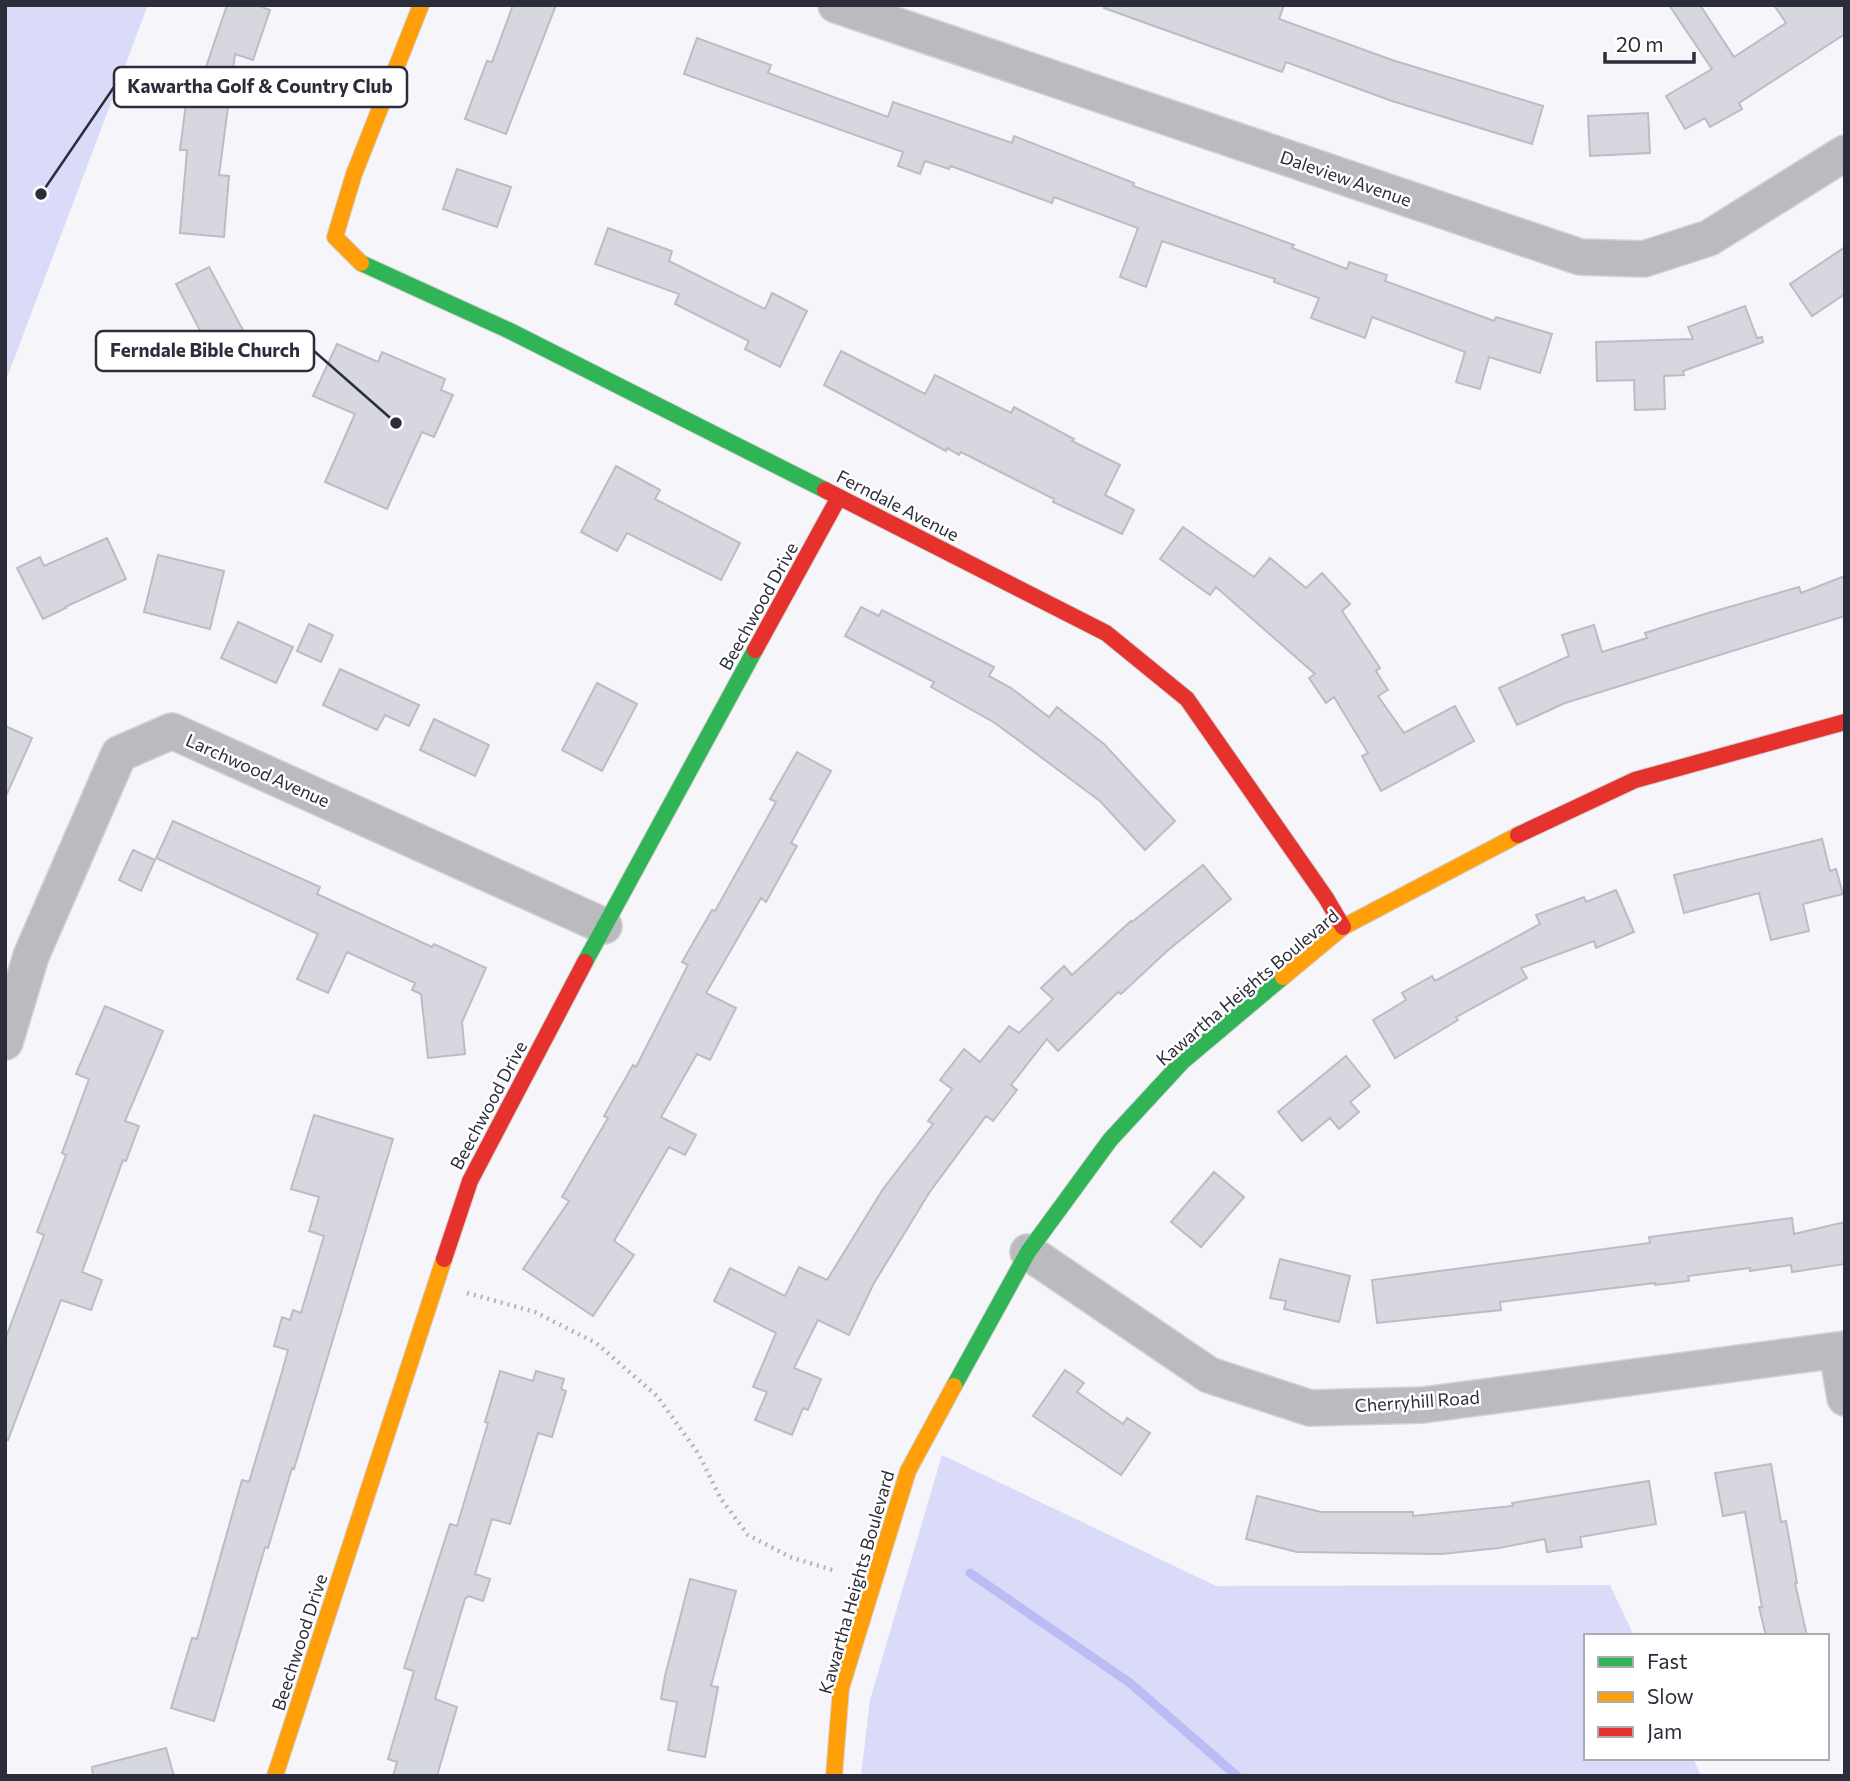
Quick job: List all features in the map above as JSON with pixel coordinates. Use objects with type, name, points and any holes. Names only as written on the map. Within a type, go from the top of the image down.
[{"type":"street","name":"Ferndale Avenue","points":[[421,5],[354,174],[335,237],[360,262],[510,331],[1106,633],[1188,699],[1326,898],[1343,927]]},
{"type":"street","name":"Daleview Avenue","points":[[836,5],[1580,257],[1644,259],[1709,237],[1845,153]]},
{"type":"street","name":"Beechwood Drive","points":[[275,1776],[470,1181],[604,926],[839,497]]},
{"type":"street","name":"Kawartha Heights Boulevard","points":[[834,1776],[841,1688],[908,1471],[1028,1252],[1110,1140],[1183,1061],[1343,927],[1511,838],[1634,780],[1845,722]]},
{"type":"street","name":"Larchwood Avenue","points":[[5,1042],[31,956],[119,754],[172,731],[604,926]]},
{"type":"street","name":"Cherryhill Road","points":[[1028,1252],[1209,1375],[1310,1408],[1423,1405],[1841,1350]]},
{"type":"street","points":[[1841,1350],[1845,1398]]},
{"type":"path","points":[[436,1284],[535,1312],[596,1343],[657,1396],[698,1453],[721,1499],[748,1535],[790,1557],[836,1571]]},
{"type":"shaded area","points":[[5,5],[148,5],[5,383]]},
{"type":"shaded area","points":[[942,1455],[1216,1586],[1610,1585],[1633,1634],[1584,1634],[1584,1760],[1694,1760],[1701,1776],[861,1776],[870,1700]]},
{"type":"building","points":[[227,5],[256,5],[270,10],[253,60],[235,54],[219,175],[229,176],[224,237],[180,233],[187,150],[180,150],[189,80],[201,82]]},
{"type":"building","points":[[513,5],[556,5],[506,134],[465,119],[487,61],[492,62]]},
{"type":"building","points":[[1104,5],[1284,5],[1279,19],[1392,60],[1543,106],[1532,144],[1392,101],[1286,62],[1282,72],[1104,8]]},
{"type":"building","points":[[1669,5],[1700,5],[1734,57],[1786,23],[1774,5],[1845,5],[1845,34],[1739,103],[1742,109],[1710,127],[1705,118],[1685,129],[1666,96],[1712,69]]},
{"type":"building","points":[[697,38],[771,65],[768,73],[888,117],[893,102],[1012,143],[1014,136],[1134,183],[1133,186],[1294,245],[1292,248],[1347,269],[1349,262],[1387,275],[1385,281],[1494,321],[1496,317],[1552,334],[1540,373],[1489,357],[1480,389],[1456,382],[1465,352],[1372,317],[1365,338],[1311,318],[1319,298],[1274,282],[1275,279],[1162,241],[1146,287],[1120,277],[1138,228],[1054,197],[1052,203],[951,166],[949,169],[925,161],[920,174],[898,166],[903,152],[684,74]]},
{"type":"building","points":[[1648,113],[1650,153],[1590,156],[1588,116]]},
{"type":"building","points":[[457,169],[511,187],[497,227],[443,209]]},
{"type":"building","points":[[608,228],[672,251],[669,261],[765,309],[772,293],[807,311],[780,367],[745,349],[749,341],[675,304],[679,294],[595,264]]},
{"type":"building","points":[[1845,247],[1845,294],[1812,316],[1790,284]]},
{"type":"building","points":[[209,267],[244,332],[210,350],[176,284]]},
{"type":"building","points":[[1745,306],[1757,338],[1762,337],[1763,342],[1683,371],[1684,375],[1664,376],[1665,409],[1635,410],[1634,380],[1597,381],[1596,342],[1693,339],[1688,327]]},
{"type":"building","points":[[337,344],[378,362],[382,352],[445,379],[441,390],[453,395],[434,437],[422,432],[387,509],[325,482],[355,414],[313,396]]},
{"type":"building","points":[[841,351],[925,394],[935,375],[1011,413],[1014,407],[1120,465],[1105,495],[1134,510],[1122,534],[1053,502],[1054,499],[961,452],[959,455],[947,448],[946,451],[824,385]]},
{"type":"building","points":[[616,466],[660,490],[655,499],[740,543],[721,580],[627,533],[617,551],[581,532]]},
{"type":"building","points":[[1183,527],[1254,577],[1270,558],[1306,588],[1322,573],[1350,604],[1342,611],[1380,668],[1376,671],[1388,690],[1378,696],[1404,733],[1455,706],[1474,741],[1381,791],[1362,756],[1368,753],[1334,697],[1326,703],[1309,678],[1315,674],[1216,587],[1210,595],[1160,559]]},
{"type":"building","points":[[107,538],[126,579],[43,619],[17,568],[40,557],[44,566]]},
{"type":"building","points":[[158,555],[224,571],[210,629],[144,612]]},
{"type":"building","points":[[1845,576],[1845,616],[1565,703],[1517,725],[1499,688],[1569,656],[1562,635],[1594,625],[1602,652],[1647,638],[1645,633],[1708,613],[1799,587],[1801,593]]},
{"type":"building","points":[[861,607],[879,616],[882,610],[994,667],[989,676],[1011,688],[1049,717],[1057,707],[1104,744],[1175,821],[1145,850],[1100,801],[995,723],[931,687],[934,682],[845,636]]},
{"type":"building","points":[[238,622],[293,647],[276,683],[221,658]]},
{"type":"building","points":[[309,624],[333,635],[321,662],[297,651]]},
{"type":"building","points":[[340,669],[419,705],[409,726],[385,715],[377,730],[323,705]]},
{"type":"building","points":[[597,683],[637,704],[602,771],[562,750]]},
{"type":"building","points":[[434,719],[489,745],[475,776],[420,750]]},
{"type":"building","points":[[5,726],[32,738],[5,798]]},
{"type":"building","points":[[797,752],[831,771],[791,843],[797,846],[766,902],[761,898],[706,993],[736,1008],[710,1060],[697,1054],[661,1117],[696,1135],[685,1155],[669,1147],[614,1241],[634,1255],[593,1316],[523,1269],[569,1201],[562,1197],[608,1118],[604,1116],[633,1065],[636,1067],[688,965],[682,962],[712,910],[715,911],[776,802],[770,799]]},
{"type":"building","points":[[173,821],[320,887],[317,894],[432,947],[434,944],[486,968],[462,1022],[465,1054],[428,1058],[421,994],[412,990],[415,983],[347,952],[328,993],[297,979],[318,934],[156,858]]},
{"type":"building","points":[[1822,839],[1830,871],[1836,869],[1843,894],[1803,904],[1809,931],[1771,940],[1759,893],[1684,913],[1674,875]]},
{"type":"building","points":[[133,850],[155,860],[141,891],[119,880]]},
{"type":"building","points":[[1203,865],[1231,899],[1167,951],[1121,994],[1118,992],[1058,1051],[1047,1039],[1011,1085],[1017,1090],[993,1121],[986,1116],[929,1193],[874,1283],[849,1335],[818,1320],[794,1368],[821,1379],[808,1410],[803,1408],[792,1435],[755,1420],[767,1392],[753,1387],[776,1333],[714,1301],[730,1268],[785,1296],[799,1267],[827,1280],[883,1189],[933,1124],[928,1121],[952,1089],[940,1080],[964,1049],[980,1062],[1009,1026],[1019,1033],[1053,999],[1041,988],[1064,966],[1072,975],[1131,921]]},
{"type":"building","points":[[1616,890],[1634,932],[1596,948],[1594,941],[1521,968],[1527,978],[1456,1017],[1458,1020],[1395,1058],[1373,1020],[1406,1000],[1402,993],[1432,976],[1435,981],[1540,924],[1536,915],[1584,897],[1586,902]]},
{"type":"building","points":[[105,1006],[163,1031],[125,1121],[139,1126],[126,1161],[123,1160],[82,1272],[102,1280],[91,1310],[61,1300],[8,1440],[5,1439],[5,1340],[44,1235],[37,1232],[66,1155],[62,1153],[89,1079],[76,1074]]},
{"type":"building","points":[[1346,1056],[1370,1086],[1350,1102],[1359,1112],[1339,1129],[1330,1118],[1302,1141],[1278,1112]]},
{"type":"building","points":[[314,1115],[393,1139],[294,1469],[292,1468],[268,1548],[265,1547],[214,1721],[171,1708],[192,1638],[197,1639],[242,1480],[249,1482],[282,1372],[288,1350],[274,1346],[282,1317],[290,1320],[293,1310],[301,1313],[324,1236],[309,1231],[319,1197],[291,1189]]},
{"type":"building","points":[[1214,1172],[1244,1197],[1201,1247],[1171,1222]]},
{"type":"building","points":[[1792,1218],[1794,1234],[1845,1222],[1845,1264],[1792,1272],[1791,1265],[1750,1271],[1750,1268],[1688,1276],[1689,1281],[1500,1302],[1501,1310],[1377,1323],[1372,1280],[1650,1243],[1649,1237]]},
{"type":"building","points":[[1280,1259],[1350,1276],[1339,1322],[1284,1309],[1286,1301],[1270,1298]]},
{"type":"building","points":[[1065,1370],[1084,1383],[1077,1392],[1123,1424],[1127,1418],[1150,1433],[1121,1475],[1033,1416]]},
{"type":"building","points":[[500,1371],[533,1381],[536,1371],[564,1379],[561,1389],[566,1391],[552,1437],[538,1433],[510,1524],[492,1519],[475,1574],[490,1579],[483,1601],[468,1596],[465,1599],[435,1699],[457,1707],[437,1776],[393,1776],[397,1762],[388,1759],[414,1671],[404,1668],[450,1524],[457,1526],[488,1423],[485,1422]]},
{"type":"building","points":[[1771,1464],[1781,1522],[1786,1521],[1795,1583],[1807,1634],[1766,1634],[1745,1512],[1723,1516],[1715,1473]]},
{"type":"building","points":[[1649,1481],[1656,1524],[1580,1537],[1582,1547],[1547,1552],[1545,1539],[1499,1548],[1441,1554],[1297,1552],[1246,1539],[1257,1496],[1321,1512],[1413,1512],[1413,1516],[1513,1506],[1512,1503]]},
{"type":"building","points":[[690,1579],[736,1591],[711,1686],[718,1687],[705,1757],[668,1750],[677,1702],[661,1699]]},
{"type":"building","points":[[166,1748],[174,1776],[93,1776],[92,1767]]},
{"type":"waterway","points":[[970,1573],[1130,1683],[1237,1776]]},
{"type":"traffic: fast","points":[[361,263],[510,331],[825,490]]},
{"type":"traffic: fast","points":[[585,962],[755,650]]},
{"type":"traffic: fast","points":[[954,1386],[1028,1252],[1110,1140],[1183,1061],[1283,977]]},
{"type":"traffic: slow","points":[[361,263],[335,237],[354,174],[421,5]]},
{"type":"traffic: slow","points":[[1283,977],[1343,927],[1518,835]]},
{"type":"traffic: slow","points":[[275,1776],[444,1259]]},
{"type":"traffic: slow","points":[[834,1776],[841,1688],[908,1471],[954,1386]]},
{"type":"traffic: jam","points":[[825,490],[1106,633],[1187,699],[1326,898],[1343,927]]},
{"type":"traffic: jam","points":[[755,650],[839,497]]},
{"type":"traffic: jam","points":[[1518,835],[1635,780],[1845,722]]},
{"type":"traffic: jam","points":[[444,1259],[470,1181],[585,962]]},
{"type":"place","name":"Kawartha Golf & Country Club","points":[[41,194]]},
{"type":"place","name":"Ferndale Bible Church","points":[[396,423]]}]
